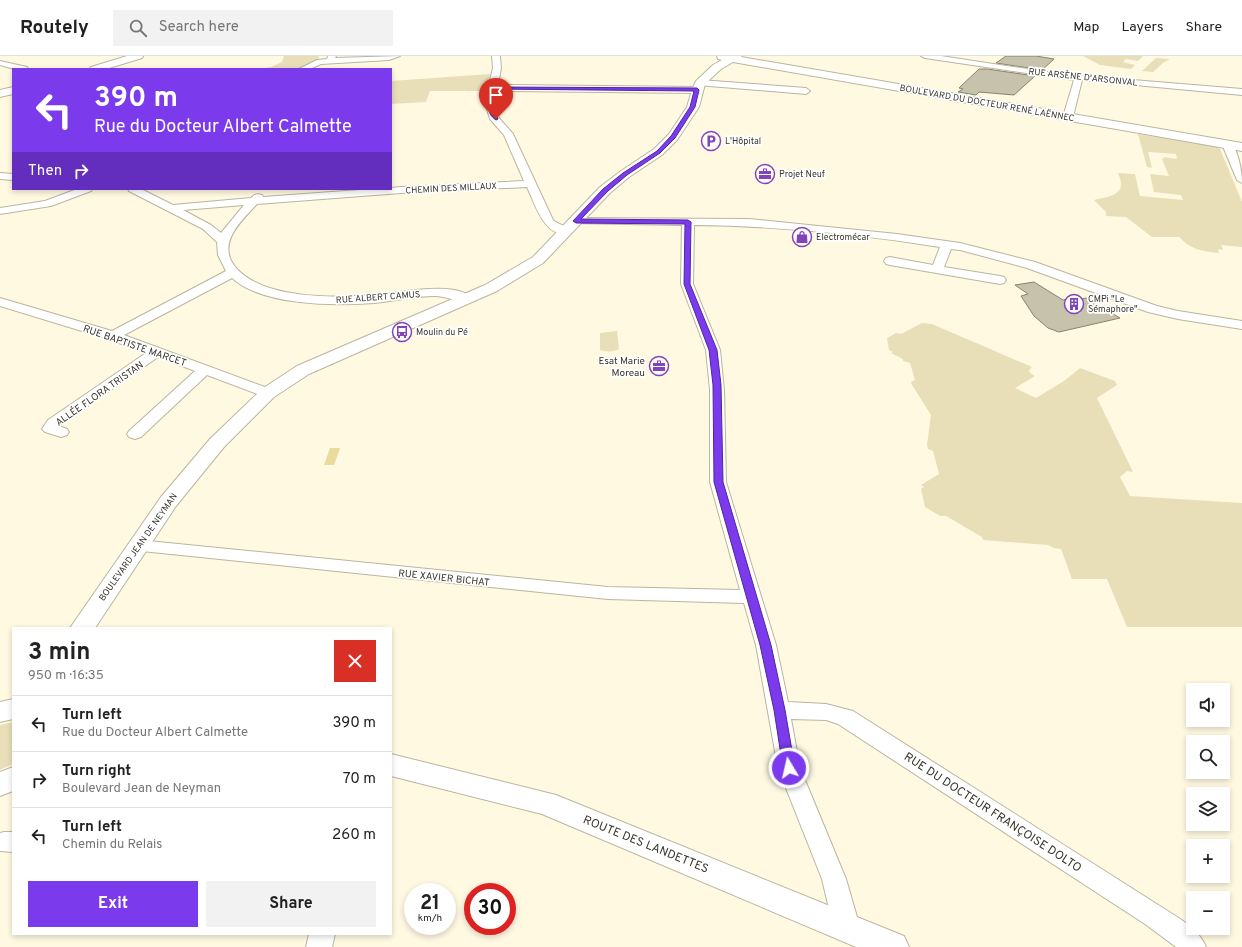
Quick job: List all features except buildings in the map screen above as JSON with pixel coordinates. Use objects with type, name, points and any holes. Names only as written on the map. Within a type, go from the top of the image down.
[{"type":"main road","points":[[98,68],[138,56]]},
{"type":"main road","points":[[0,94],[12,90]]},
{"type":"street","points":[[305,68],[331,59],[389,58],[396,56]]},
{"type":"street","points":[[496,56],[497,68],[492,88],[490,106],[496,119],[508,134],[548,221],[553,226],[688,222],[749,222],[897,237],[947,245],[1031,265],[1153,309],[1178,315],[1242,325]]},
{"type":"street","name":"BOULEVARD DU DOCTEUR RENÉ LAËNNEC","points":[[715,56],[734,58],[1242,147]]},
{"type":"street","name":"RUE ARSÈNE D'ARSONVAL","points":[[925,56],[1013,70],[1079,78],[1242,92]]},
{"type":"street","points":[[699,86],[717,67],[734,58]]},
{"type":"street","points":[[0,63],[20,68]]},
{"type":"street","points":[[1068,117],[1079,78]]},
{"type":"street","points":[[492,88],[699,86],[806,91]]},
{"type":"street","name":"BOULEVARD JEAN DE NEYMAN","points":[[83,627],[168,502],[217,443],[268,393],[303,370],[503,282],[538,260],[606,190],[625,174],[658,152],[673,137],[693,107],[699,86]]},
{"type":"street","points":[[1227,144],[1242,180]]},
{"type":"street","points":[[0,176],[12,176]]},
{"type":"street","name":"CHEMIN DES MILLAUX","points":[[253,202],[401,190],[530,184]]},
{"type":"street","points":[[0,211],[47,204],[84,190]]},
{"type":"street","points":[[136,190],[207,227],[223,241],[232,226],[264,190]]},
{"type":"street","points":[[0,202],[16,198],[47,204]]},
{"type":"street","points":[[171,209],[253,202]]},
{"type":"street","points":[[688,222],[687,284],[713,350],[717,385],[718,482],[766,645],[780,710],[789,768],[834,879],[844,918],[841,926]]},
{"type":"street","points":[[207,227],[225,228],[232,226]]},
{"type":"street","name":"RUE ALBERT CAMUS","points":[[223,241],[223,252],[226,262],[233,272],[249,284],[266,291],[295,297],[347,301],[434,293],[451,293],[466,299]]},
{"type":"street","points":[[938,269],[947,245]]},
{"type":"street","points":[[890,261],[1000,280]]},
{"type":"street","points":[[113,336],[233,272]]},
{"type":"street","name":"RUE BAPTISTE MARCET","points":[[0,302],[113,336],[268,393]]},
{"type":"street","name":"ALLÉE FLORA TRISTAN","points":[[61,432],[50,429],[53,423],[157,352]]},
{"type":"street","points":[[135,434],[205,369]]},
{"type":"street","name":"RUE XAVIER BICHAT","points":[[138,546],[608,593],[751,597]]},
{"type":"street","points":[[0,712],[12,709]]},
{"type":"street","name":"RUE DU DOCTEUR FRANÇOISE DOLTO","points":[[780,710],[826,712],[845,717],[1154,916],[1184,936],[1193,947]]},
{"type":"street","name":"ROUTE DES LANDETTES","points":[[392,765],[546,803],[893,947]]},
{"type":"street","points":[[0,784],[12,779]]},
{"type":"street","points":[[318,947],[322,935]]},
{"type":"shaded area","points":[[284,56],[319,56],[318,60],[299,68],[266,68],[282,62]]},
{"type":"shaded area","points":[[1083,56],[1143,56],[1138,61],[1126,59],[1123,62],[1135,65],[1131,69],[1100,65]]},
{"type":"shaded area","points":[[1156,58],[1170,59],[1153,72],[1142,71]]},
{"type":"shaded area","points":[[490,74],[485,91],[430,91],[426,102],[392,104],[392,81]]},
{"type":"shaded area","points":[[1138,134],[1215,146],[1220,149],[1242,202],[1242,247],[1221,245],[1223,250],[1218,249],[1219,253],[1202,250],[1188,245],[1179,237],[1152,237],[1126,217],[1106,216],[1106,212],[1094,200],[1112,196],[1119,190],[1121,180],[1118,173],[1135,174],[1140,196],[1183,200],[1181,195],[1154,192],[1150,174],[1169,176],[1162,159],[1164,159],[1163,157],[1177,159],[1176,154],[1148,152],[1152,168],[1147,167]]},
{"type":"shaded area","points":[[922,323],[932,324],[1032,367],[1029,370],[1030,373],[1035,376],[1015,388],[1036,398],[1064,381],[1080,368],[1115,381],[1117,385],[1097,398],[1133,472],[1127,471],[1120,477],[1130,496],[1242,503],[1242,627],[1127,627],[1107,579],[1072,579],[1061,549],[1048,545],[983,540],[982,537],[946,516],[940,516],[925,507],[921,489],[924,487],[921,485],[939,474],[933,451],[928,449],[927,445],[931,415],[912,385],[911,382],[915,380],[910,363],[903,361],[903,359],[891,353],[893,352],[889,350],[887,338],[896,333],[901,334]]},
{"type":"shaded area","points":[[617,331],[619,349],[615,351],[600,350],[600,333]]},
{"type":"shaded area","points":[[330,448],[340,448],[334,465],[324,465]]},
{"type":"shaded area","points":[[12,722],[12,764],[0,770],[0,725]]},
{"type":"place","name":"L'Hôpital","points":[[711,141]]},
{"type":"place","name":"Projet Neuf","points":[[765,174]]},
{"type":"place","name":"Electromécar","points":[[802,237]]},
{"type":"place","name":"CMPi \"Le Sémaphore\"","points":[[1074,304]]},
{"type":"place","name":"Moulin du Pé","points":[[402,332]]},
{"type":"place","name":"Esat Marie Moreau","points":[[659,366]]},
{"type":"route","points":[[496,119],[490,106],[492,88],[697,90],[693,107],[673,137],[658,152],[625,174],[606,190],[576,221],[688,222],[687,284],[713,350],[717,385],[718,482],[766,645],[780,710],[789,768]]}]
